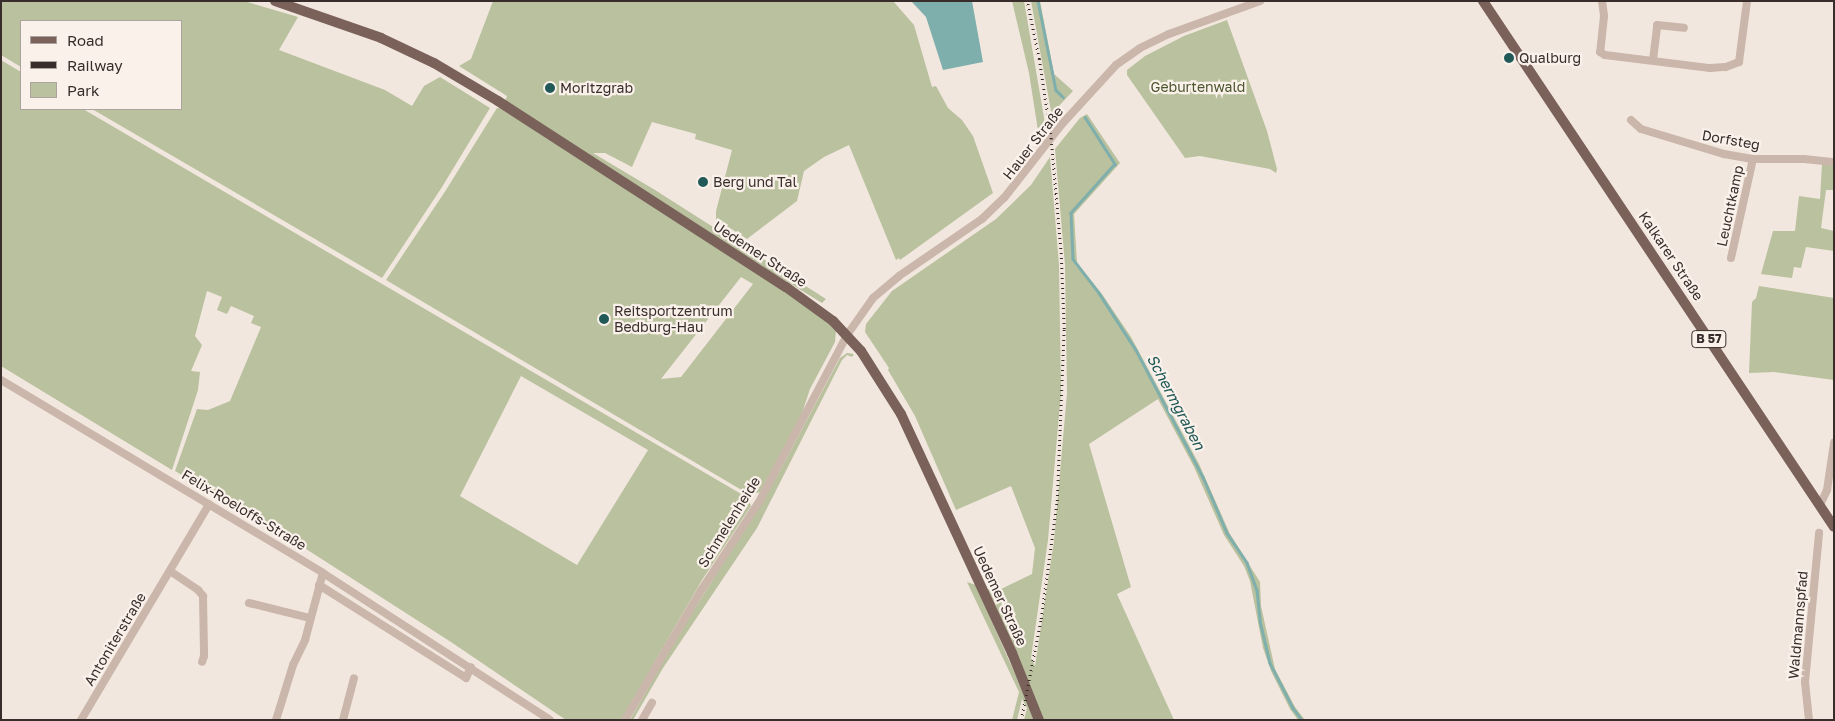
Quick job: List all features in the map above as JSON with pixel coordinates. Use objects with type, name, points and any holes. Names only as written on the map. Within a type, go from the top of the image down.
[{"type":"main road","name":"Uedemer Straße","points":[[276,1],[381,38],[434,63],[498,101],[786,287],[833,321],[861,351],[911,435],[1012,653],[1039,720]]},
{"type":"main road","name":"Kalkarer Straße","points":[[1483,1],[1834,527]]},
{"type":"street","name":"Hauer Straße","points":[[847,335],[862,311],[885,287],[966,231],[1004,198],[1062,124],[1116,65],[1140,48],[1169,34],[1260,1]]},
{"type":"street","points":[[1602,1],[1604,16],[1600,52],[1605,55],[1710,68],[1726,68],[1739,62],[1747,1]]},
{"type":"street","points":[[1653,60],[1657,25],[1684,28]]},
{"type":"street","name":"Dorfsteg","points":[[1631,120],[1641,130],[1696,147],[1753,159],[1804,159],[1834,162]]},
{"type":"street","name":"Leuchtkamp","points":[[1732,258],[1753,159]]},
{"type":"street","name":"Schmelenheide","points":[[625,720],[702,589],[759,502],[847,335]]},
{"type":"street","name":"Felix-Roeloffs-Straße","points":[[1,380],[323,573],[471,667],[550,720]]},
{"type":"street","points":[[1820,506],[1827,490],[1834,443]]},
{"type":"street","name":"Antoniterstraße","points":[[81,720],[209,504]]},
{"type":"street","name":"Waldmannspfad","points":[[1809,720],[1805,682],[1818,533]]},
{"type":"street","points":[[170,571],[198,590],[203,596],[204,656],[202,662]]},
{"type":"street","points":[[276,720],[293,665],[305,640],[323,573]]},
{"type":"street","points":[[319,585],[466,678],[471,667]]},
{"type":"street","points":[[248,604],[310,618]]},
{"type":"street","points":[[343,720],[354,678]]},
{"type":"street","points":[[642,720],[652,703]]},
{"type":"green space","points":[[1,1],[244,1],[298,17],[279,50],[385,90],[412,106],[424,86],[440,77],[490,108],[442,187],[382,278],[94,110],[182,110],[182,20],[20,20],[20,66],[1,55]]},
{"type":"green space","points":[[493,1],[893,1],[914,25],[932,87],[936,86],[948,108],[962,120],[973,136],[993,193],[900,260],[899,258],[896,260],[849,145],[824,157],[804,171],[797,201],[747,239],[716,219],[716,211],[732,150],[695,139],[696,134],[652,122],[632,167],[605,153],[593,153],[655,190],[826,299],[822,303],[724,243],[505,101],[507,96],[459,66],[471,59]]},
{"type":"green space","points":[[1012,1],[1024,1],[1046,129],[1039,137],[1029,73]]},
{"type":"green space","points":[[1031,1],[1040,1],[1054,74],[1073,91],[1056,109],[1056,119],[1053,122]]},
{"type":"green space","name":"Geburtenwald","points":[[1227,20],[1267,131],[1277,169],[1276,173],[1270,169],[1200,156],[1185,158],[1127,75],[1127,70],[1145,56],[1184,36]]},
{"type":"green space","points":[[1,60],[20,71],[20,110],[85,110],[748,498],[751,506],[702,580],[621,720],[566,720],[451,642],[278,531],[175,471],[197,409],[208,410],[230,401],[261,327],[251,323],[254,316],[231,306],[227,314],[217,310],[222,297],[207,291],[195,336],[202,345],[191,371],[200,372],[198,390],[172,470],[1,366]],"holes":[[[521,376],[648,450],[577,565],[460,496]]]},
{"type":"green space","points":[[497,108],[502,108],[815,311],[836,330],[835,342],[810,389],[801,416],[760,492],[750,495],[386,280],[446,190]],"holes":[[[741,277],[753,284],[681,377],[661,379]]]},
{"type":"green space","points":[[1087,114],[1120,163],[1074,214],[1077,263],[1102,294],[1131,337],[1199,464],[1230,534],[1260,582],[1261,606],[1275,669],[1295,707],[1305,720],[1298,720],[1290,709],[1271,671],[1263,648],[1250,581],[1244,566],[1224,535],[1194,467],[1158,399],[1089,444],[1131,587],[1117,594],[1174,720],[1043,720],[985,588],[995,592],[1032,574],[1035,548],[1011,486],[956,510],[915,416],[888,370],[889,368],[865,332],[866,324],[892,291],[996,219],[1031,185],[1050,157],[1059,265],[1061,392],[1048,540],[1031,658],[1035,666],[1054,541],[1067,393],[1065,265],[1055,149],[1080,118]]},
{"type":"green space","points":[[1822,164],[1834,166],[1834,190],[1826,190],[1821,228],[1834,231],[1834,251],[1806,247],[1801,268],[1794,267],[1792,278],[1761,274],[1773,231],[1795,231],[1799,196],[1820,199]]},
{"type":"green space","points":[[1759,286],[1834,298],[1834,380],[1774,372],[1749,373],[1752,302],[1756,298]]},
{"type":"green space","points":[[847,353],[854,354],[852,357],[847,355],[842,360],[757,528],[663,668],[633,720],[630,720],[674,642],[777,476],[840,358]]},
{"type":"green space","points":[[967,582],[976,585],[1035,720],[1024,720],[1027,708],[1022,699],[1017,720],[1012,720],[1019,692]]},
{"type":"water","points":[[911,1],[972,1],[983,62],[943,70],[926,17]]},
{"type":"waterway","name":"Schermgraben","points":[[1038,1],[1056,90],[1063,97]]},
{"type":"waterway","name":"Schermgraben","points":[[1085,117],[1115,164],[1071,213],[1073,259],[1099,293],[1136,350],[1203,477],[1227,533],[1247,563],[1257,590],[1260,621],[1270,663],[1293,708],[1302,720]]},
{"type":"railway","points":[[1021,720],[1041,619],[1057,501],[1064,329],[1061,254],[1051,139],[1039,59],[1027,1]]},
{"type":"place","name":"Qualburg","points":[[1509,58]]},
{"type":"place","name":"Moritzgrab","points":[[550,88]]},
{"type":"place","name":"Berg und Tal","points":[[703,182]]},
{"type":"place","name":"Reitsportzentrum Bedburg-Hau","points":[[604,319]]}]
